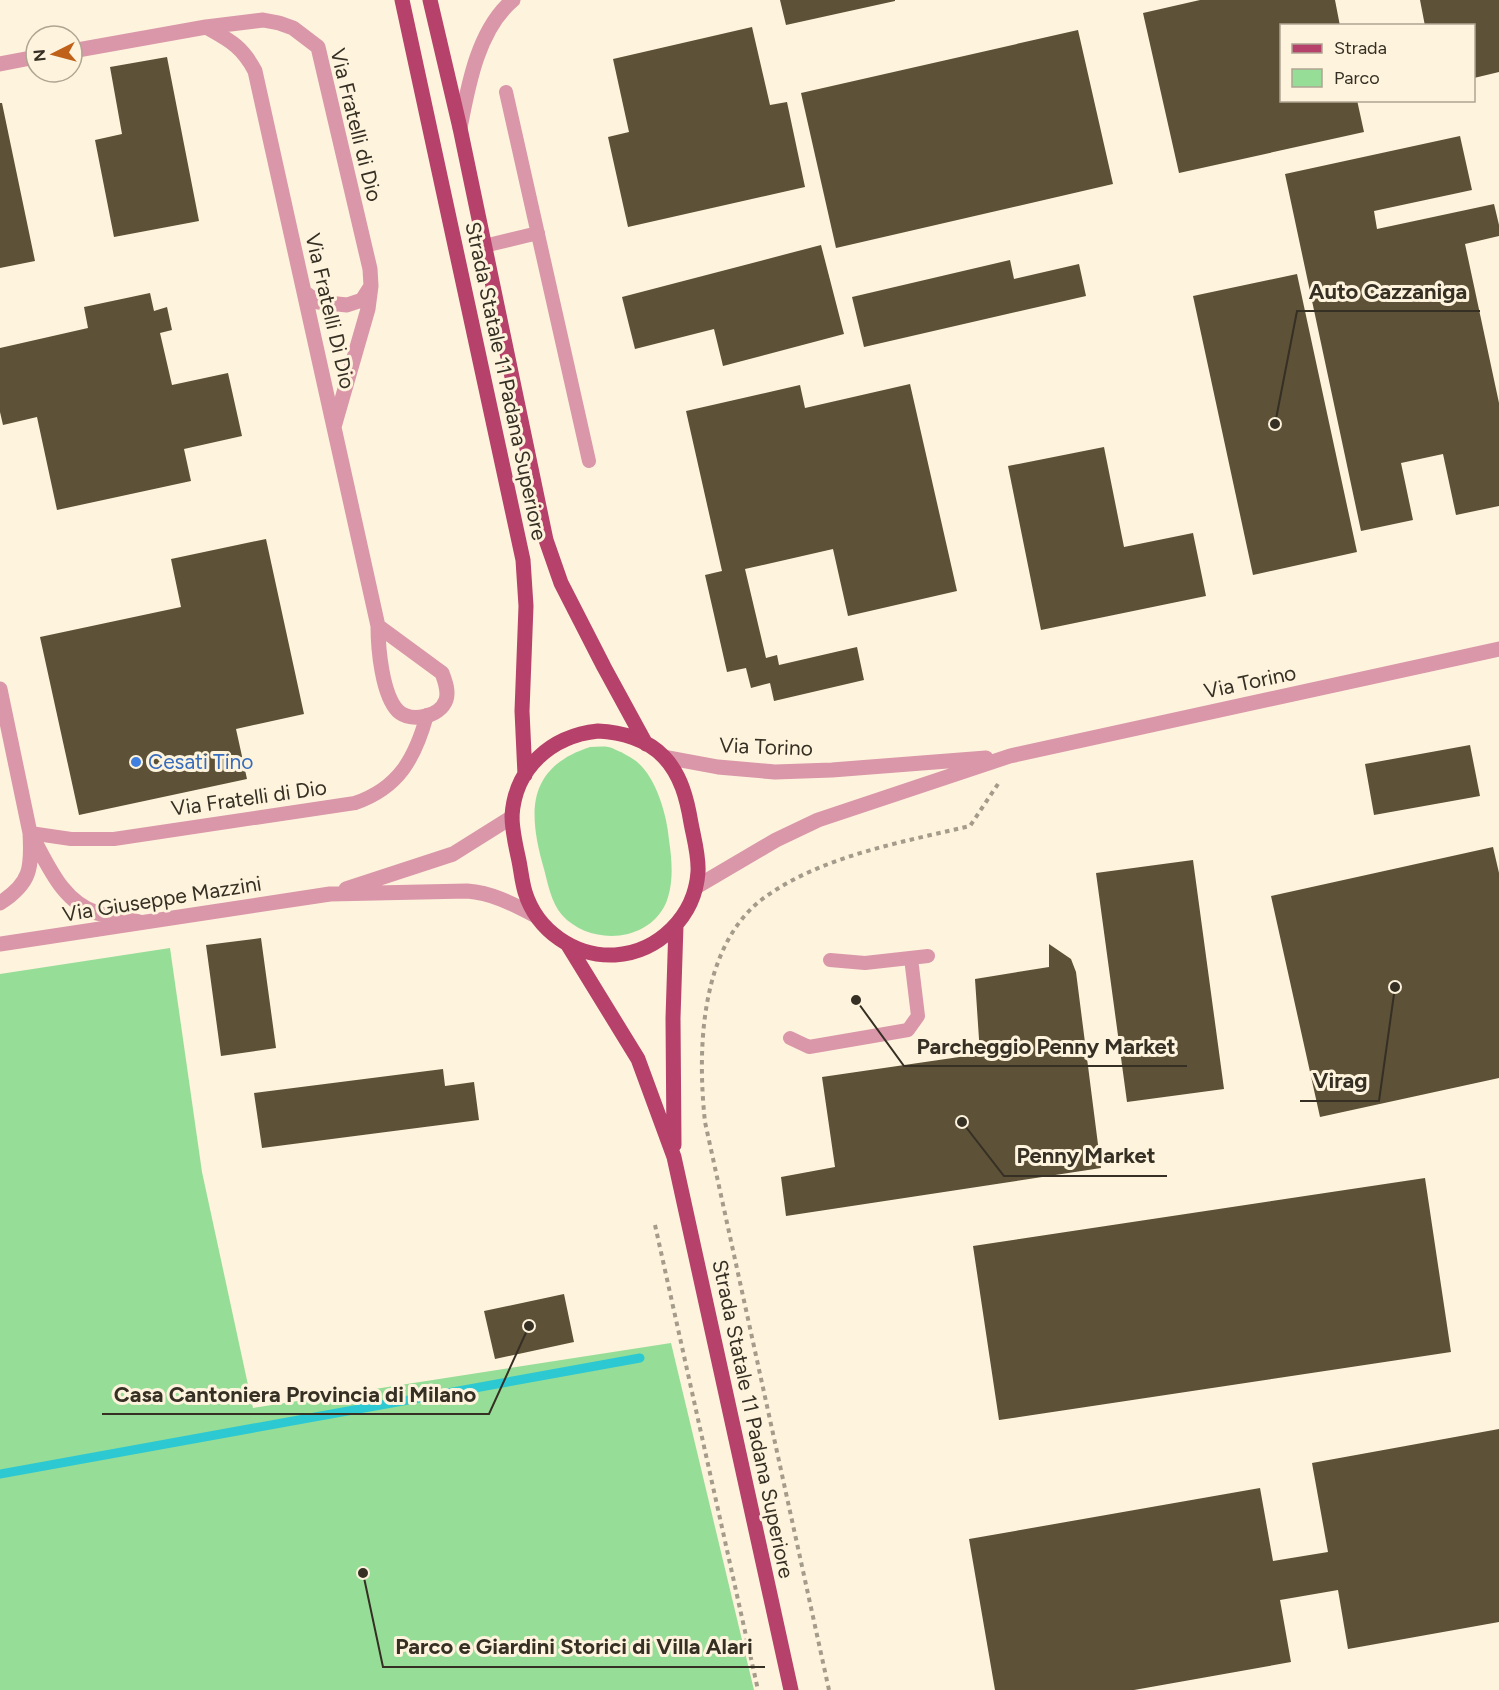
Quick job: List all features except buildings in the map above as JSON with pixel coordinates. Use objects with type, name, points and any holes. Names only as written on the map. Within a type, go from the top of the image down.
[{"type":"main road","name":"Strada Statale 11 Padana Superiore","points":[[402,0],[523,560],[526,606],[522,711],[525,775]]},
{"type":"main road","name":"Strada Statale 11 Padana Superiore","points":[[430,0],[550,553],[561,583],[646,744]]},
{"type":"main road","name":"Strada Statale 11 Padana Superiore","points":[[613,732],[630,736],[646,744],[664,757],[681,782],[686,795],[698,858],[696,887],[689,907],[676,925],[657,941],[635,951],[615,955],[595,954],[568,945],[550,933],[536,916],[525,893],[512,817],[519,788],[533,763],[544,752],[556,744],[583,733],[613,732]]},
{"type":"main road","name":"Strada Statale 11 Padana Superiore","points":[[674,1157],[673,1018],[676,925]]},
{"type":"main road","name":"Strada Statale 11 Padana Superiore","points":[[568,945],[638,1059],[674,1157],[791,1690]]},
{"type":"street","points":[[459,128],[470,76],[481,48],[498,16],[513,0]]},
{"type":"street","name":"Via Fratelli di Dio","points":[[84,49],[255,20],[273,21],[293,28],[318,47],[370,269],[371,286],[368,309],[334,427]]},
{"type":"street","name":"Via Fratelli Di Dio","points":[[206,27],[234,42],[248,58],[255,71],[378,626],[383,677],[389,697],[400,713],[417,718],[427,716]]},
{"type":"street","points":[[0,64],[24,59]]},
{"type":"street","name":"Via Fratelli di Dio","points":[[304,292],[318,302],[347,305],[362,300],[371,286]]},
{"type":"street","points":[[378,626],[442,673],[446,689],[445,703],[427,716]]},
{"type":"street","name":"Via Torino","points":[[696,887],[776,840],[818,820],[1010,756],[1499,649]]},
{"type":"street","points":[[0,689],[30,833],[32,857],[28,873],[17,890],[0,903]]},
{"type":"street","name":"Via Torino","points":[[664,757],[718,767],[775,772],[832,770],[1010,756]]},
{"type":"street","name":"Via Giuseppe Mazzini","points":[[330,894],[453,854],[512,817]]},
{"type":"street","points":[[30,833],[55,879],[65,891],[89,909],[143,923]]},
{"type":"street","name":"Via Giuseppe Mazzini","points":[[0,945],[330,894],[481,892],[504,899],[536,916]]},
{"type":"lane","points":[[506,92],[589,461]]},
{"type":"lane","points":[[484,246],[537,233]]},
{"type":"lane","name":"Via Fratelli di Dio","points":[[30,833],[71,839],[114,839],[355,803],[389,786],[396,779],[417,746],[427,716]]},
{"type":"lane","points":[[830,960],[865,963],[928,956]]},
{"type":"lane","points":[[790,1038],[809,1047],[908,1030],[918,1016],[911,958]]},
{"type":"path","points":[[655,1225],[758,1690]]},
{"type":"green space","points":[[590,747],[611,748],[641,765],[654,784],[663,807],[668,830],[672,872],[666,903],[658,916],[646,926],[633,933],[618,936],[588,932],[574,925],[562,915],[550,893],[535,829],[537,795],[543,780],[554,767],[569,756]]},
{"type":"green space","points":[[170,948],[202,1172],[253,1408],[671,1343],[754,1690],[0,1690],[0,974]]},
{"type":"waterway","points":[[0,1474],[640,1358]]},
{"type":"place","name":"Auto Cazzaniga","points":[[1275,424]]},
{"type":"place","name":"Cesati Tino","points":[[136,762]]},
{"type":"place","name":"Virag","points":[[1395,987]]},
{"type":"place","name":"Parcheggio Penny Market","points":[[856,1000]]},
{"type":"place","name":"Penny Market","points":[[962,1122]]},
{"type":"place","name":"Casa Cantoniera Provincia di Milano","points":[[529,1326]]},
{"type":"place","name":"Parco e Giardini Storici di Villa Alari","points":[[363,1573]]}]
